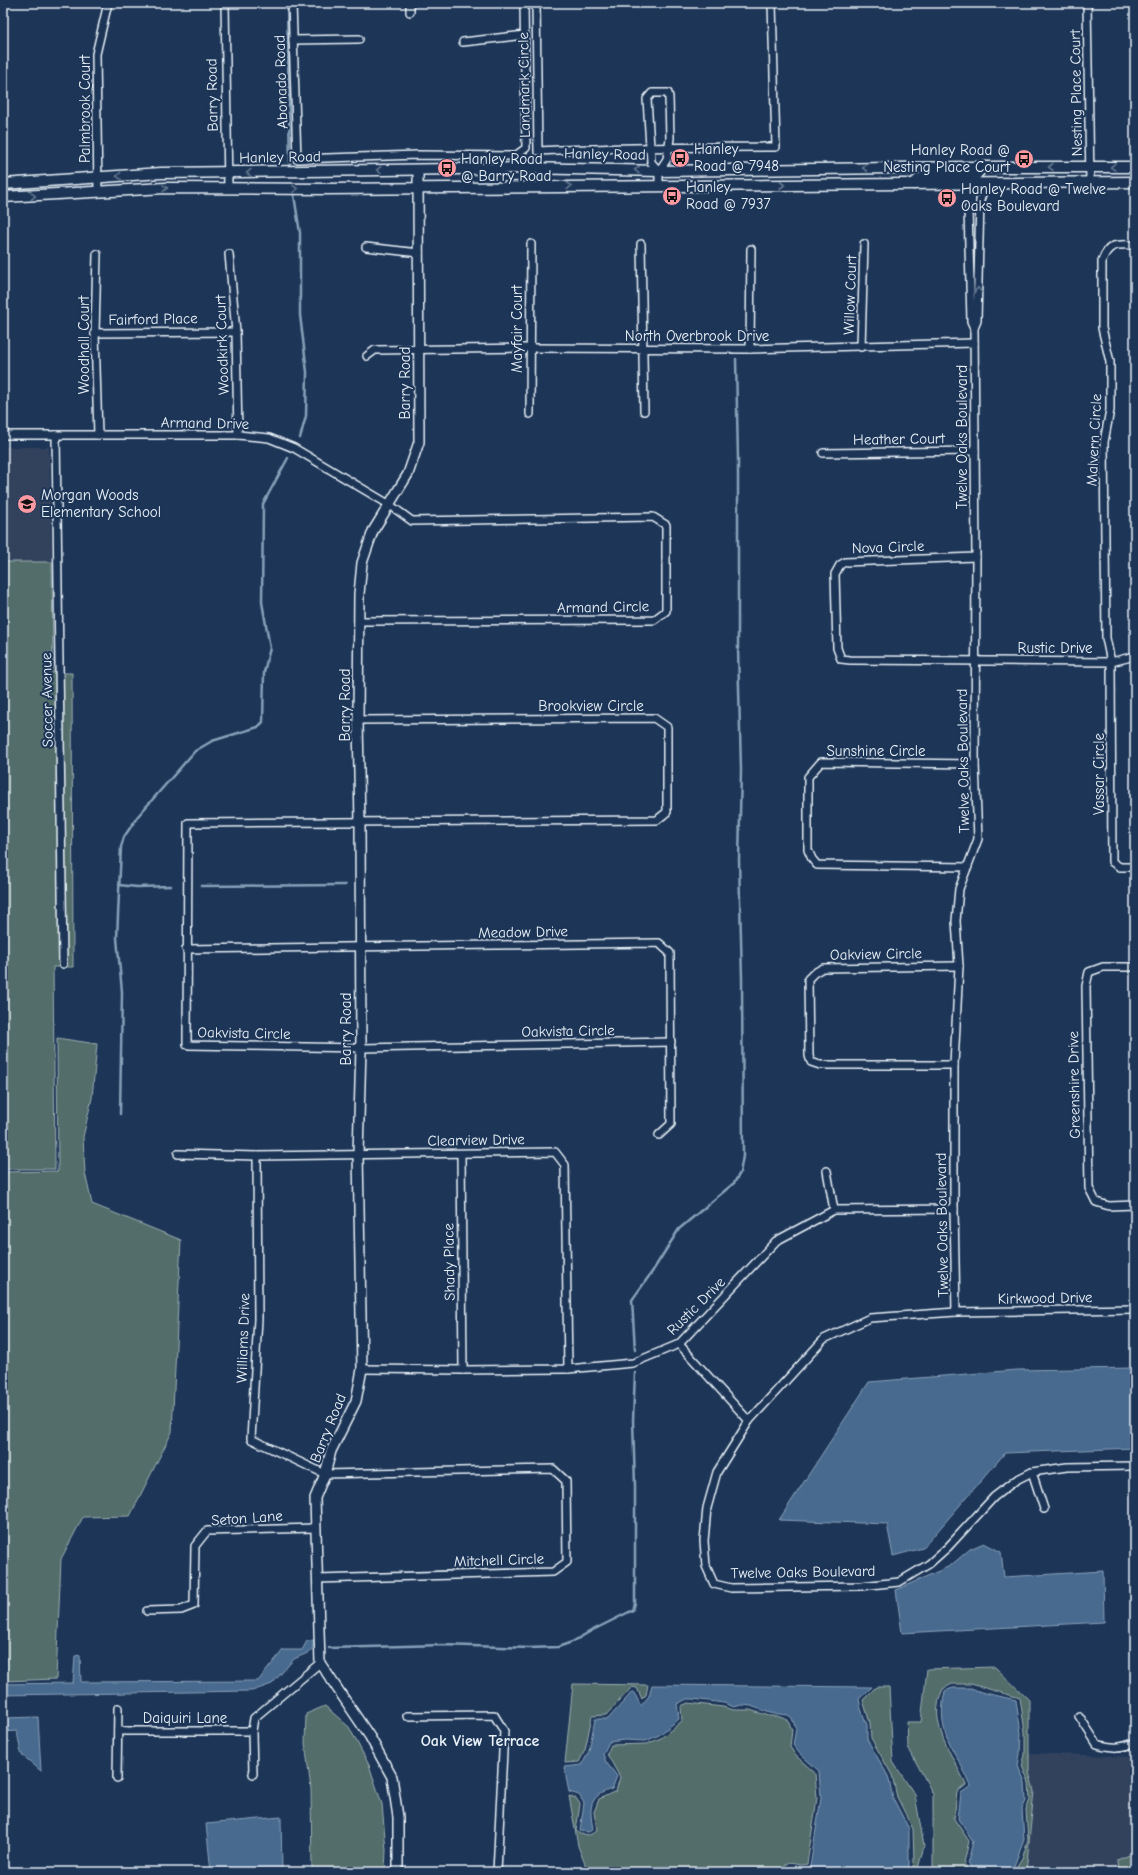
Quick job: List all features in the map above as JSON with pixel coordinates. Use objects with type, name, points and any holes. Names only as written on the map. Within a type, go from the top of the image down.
[{"type":"main road","points":[[914,184],[918,179],[925,176],[975,176],[983,167]]},
{"type":"main road","name":"Hanley Road","points":[[3,184],[161,173],[533,168],[659,170],[1135,167]]},
{"type":"main road","name":"Hanley Road","points":[[3,197],[165,188],[228,187],[320,189],[1135,182]]},
{"type":"street","name":"Palmbrook Court","points":[[98,191],[96,54],[108,3]]},
{"type":"street","name":"Barry Road","points":[[225,3],[228,187]]},
{"type":"street","name":"Abonado Road","points":[[292,3],[297,159],[418,155],[515,156],[526,148],[524,3]]},
{"type":"street","points":[[410,3],[410,12]]},
{"type":"street","name":"Landmark Circle","points":[[536,3],[538,151],[619,147],[776,147],[772,3]]},
{"type":"street","name":"Nesting Place Court","points":[[1087,3],[1090,182]]},
{"type":"street","points":[[463,42],[525,35]]},
{"type":"street","points":[[293,40],[360,39]]},
{"type":"street","points":[[659,170],[651,162],[646,99],[652,93],[664,92],[668,93],[669,98],[668,159],[659,170],[659,186]]},
{"type":"street","points":[[418,155],[418,170]]},
{"type":"street","name":"Barry Road","points":[[320,1663],[315,1498],[325,1474],[331,1451],[356,1402],[362,1369],[358,1154],[361,1048],[358,720],[359,594],[362,563],[373,531],[408,474],[419,442],[418,170]]},
{"type":"street","name":"Twelve Oaks Boulevard","points":[[991,183],[983,192],[980,200],[977,321],[974,328],[976,557],[974,661],[975,764],[978,839],[959,889],[956,922],[959,966],[954,1065],[956,1312],[870,1318],[824,1339],[749,1421],[717,1472],[707,1508],[704,1541],[706,1566],[714,1584],[731,1588],[861,1586],[899,1582],[929,1564],[948,1547],[994,1497],[1016,1480],[1032,1472],[1067,1467],[1135,1466]]},
{"type":"street","name":"Twelve Oaks Boulevard","points":[[968,209],[971,321],[974,328]]},
{"type":"street","points":[[968,229],[980,229]]},
{"type":"street","name":"Mayfair Court","points":[[530,414],[531,244]]},
{"type":"street","points":[[641,244],[644,411]]},
{"type":"street","name":"Willow Court","points":[[861,347],[864,244]]},
{"type":"street","name":"Malvern Circle","points":[[1111,662],[1106,638],[1104,442],[1110,410],[1110,362],[1102,328],[1102,261],[1106,251],[1115,246],[1135,245]]},
{"type":"street","points":[[366,247],[419,253]]},
{"type":"street","points":[[750,249],[750,349]]},
{"type":"street","name":"Woodhall Court","points":[[97,254],[95,333],[98,435]]},
{"type":"street","name":"Woodkirk Court","points":[[230,254],[236,332],[238,435]]},
{"type":"street","name":"Fairford Place","points":[[95,333],[236,332]]},
{"type":"street","name":"North Overbrook Drive","points":[[367,356],[375,350],[530,348],[750,349],[974,343]]},
{"type":"street","name":"Armand Drive","points":[[3,435],[238,435],[269,438],[294,448],[390,505]]},
{"type":"street","name":"Soccer Avenue","points":[[56,435],[63,964]]},
{"type":"street","name":"Heather Court","points":[[823,453],[975,451]]},
{"type":"street","name":"Armand Circle","points":[[359,621],[654,620],[666,611],[666,525],[653,517],[412,521],[390,505]]},
{"type":"street","name":"Nova Circle","points":[[974,661],[841,659],[836,648],[835,574],[840,565],[846,562],[976,557]]},
{"type":"street","name":"Rustic Drive","points":[[974,661],[1111,662],[1135,656]]},
{"type":"street","name":"Vassar Circle","points":[[1111,662],[1112,862],[1120,867],[1135,867]]},
{"type":"street","name":"Brookview Circle","points":[[358,720],[654,718],[666,727],[667,812],[657,820],[360,823]]},
{"type":"street","name":"Sunshine Circle","points":[[968,867],[817,864],[812,859],[808,850],[808,777],[821,762],[975,764]]},
{"type":"street","name":"Oakvista Circle","points":[[360,823],[188,823],[186,949],[187,1045],[361,1048],[671,1042]]},
{"type":"street","name":"Meadow Drive","points":[[186,949],[659,944],[670,953],[671,1042],[671,1124],[659,1135]]},
{"type":"street","name":"Oakview Circle","points":[[954,1065],[820,1065],[811,1062],[809,1056],[808,979],[814,973],[823,968],[959,966]]},
{"type":"street","name":"Greenshire Drive","points":[[1135,967],[1103,967],[1096,969],[1089,972],[1086,986],[1089,1188],[1096,1202],[1109,1206],[1135,1205]]},
{"type":"street","name":"Clearview Drive","points":[[178,1154],[257,1156],[555,1152],[565,1165],[568,1369]]},
{"type":"street","name":"Shady Place","points":[[460,1154],[463,1370]]},
{"type":"street","name":"Williams Drive","points":[[257,1156],[258,1319],[251,1439],[325,1474]]},
{"type":"street","points":[[827,1171],[834,1210]]},
{"type":"street","name":"Rustic Drive","points":[[362,1369],[568,1369],[633,1363],[679,1344],[776,1241],[834,1210],[954,1208]]},
{"type":"street","name":"Kirkwood Drive","points":[[956,1312],[1135,1309]]},
{"type":"street","points":[[679,1344],[749,1421]]},
{"type":"street","name":"Mitchell Circle","points":[[317,1579],[553,1572],[567,1562],[566,1481],[553,1469],[325,1474]]},
{"type":"street","points":[[1032,1472],[1044,1509]]},
{"type":"street","name":"Seton Lane","points":[[147,1610],[182,1610],[194,1605],[195,1546],[207,1531],[316,1528]]},
{"type":"street","points":[[253,1774],[252,1731],[254,1718],[320,1663],[370,1737],[392,1777],[398,1817],[398,1872]]},
{"type":"street","points":[[118,1708],[118,1778]]},
{"type":"street","points":[[407,1716],[494,1715],[504,1731],[496,1872]]},
{"type":"street","points":[[1079,1716],[1097,1744],[1110,1747],[1126,1747],[1135,1742]]},
{"type":"street","name":"Daiquiri Lane","points":[[118,1731],[252,1731]]},
{"type":"shaded area","name":"Morgan Woods Elementary School","points":[[3,447],[49,447],[52,562],[3,562]]},
{"type":"shaded area","points":[[1135,1368],[1135,1448],[1005,1453],[923,1548],[893,1556],[887,1524],[779,1520],[869,1382],[1017,1370]]},
{"type":"shaded area","points":[[984,1543],[1001,1552],[1004,1577],[1103,1571],[1104,1622],[902,1633],[896,1590],[950,1566],[970,1549]]},
{"type":"shaded area","points":[[314,1640],[312,1651],[294,1659],[272,1684],[252,1691],[3,1695],[3,1684],[73,1683],[75,1656],[80,1655],[81,1682],[258,1681],[283,1650],[302,1650],[307,1641]]},
{"type":"shaded area","points":[[652,1685],[872,1687],[859,1699],[867,1725],[867,1739],[888,1776],[893,1798],[909,1829],[909,1867],[901,1872],[784,1872],[786,1868],[789,1867],[810,1867],[821,1798],[819,1771],[800,1754],[793,1745],[796,1729],[792,1718],[788,1715],[770,1713],[751,1706],[742,1705],[734,1707],[724,1703],[693,1699],[687,1699],[677,1704],[679,1719],[659,1735],[646,1741],[624,1740],[609,1742],[603,1754],[606,1762],[617,1776],[612,1789],[599,1795],[592,1803],[591,1814],[593,1829],[589,1832],[580,1831],[584,1803],[579,1795],[569,1792],[564,1767],[582,1765],[589,1751],[595,1719],[608,1719],[633,1691],[641,1706],[649,1696]]},
{"type":"shaded area","points":[[953,1688],[971,1688],[981,1692],[1016,1700],[1021,1733],[1018,1766],[1025,1783],[1026,1801],[1022,1809],[1024,1840],[1014,1866],[1008,1872],[973,1872],[968,1862],[973,1841],[958,1819],[961,1793],[971,1786],[948,1741],[943,1719],[945,1691]]},
{"type":"shaded area","points":[[38,1717],[41,1771],[21,1754],[17,1731],[3,1732],[3,1718]]},
{"type":"shaded area","points":[[1029,1753],[1135,1757],[1135,1853],[1118,1860],[1118,1872],[1026,1872],[1034,1791],[1029,1772]]},
{"type":"shaded area","points":[[281,1817],[282,1872],[211,1872],[206,1824]]},
{"type":"green space","points":[[3,562],[52,562],[53,673],[72,673],[73,967],[53,967],[55,1169],[3,1169]]},
{"type":"green space","points":[[57,1038],[97,1044],[92,1098],[83,1137],[85,1173],[92,1204],[181,1240],[172,1432],[130,1516],[83,1517],[61,1559],[56,1679],[3,1681],[3,1172],[58,1171]]},
{"type":"green space","points":[[995,1667],[1029,1700],[1029,1772],[1034,1791],[1026,1872],[1013,1872],[1022,1858],[1028,1841],[1026,1810],[1030,1800],[1029,1783],[1022,1766],[1025,1755],[1025,1732],[1020,1698],[971,1684],[952,1684],[943,1689],[939,1702],[939,1726],[943,1738],[966,1785],[957,1792],[954,1819],[969,1841],[964,1863],[969,1872],[933,1872],[933,1794],[908,1747],[907,1722],[921,1722],[927,1669]]},
{"type":"green space","points":[[573,1684],[648,1685],[646,1695],[642,1699],[637,1688],[632,1687],[606,1715],[592,1716],[585,1750],[579,1762],[565,1763]]},
{"type":"green space","points":[[876,1687],[889,1687],[893,1762],[915,1795],[924,1846],[917,1872],[907,1872],[913,1867],[914,1861],[913,1829],[897,1797],[892,1775],[871,1738],[870,1723],[863,1700]]},
{"type":"green space","points":[[688,1703],[723,1707],[734,1710],[750,1710],[788,1720],[792,1730],[790,1747],[796,1756],[815,1773],[817,1798],[807,1864],[803,1865],[789,1863],[782,1867],[779,1872],[588,1872],[578,1846],[569,1796],[576,1798],[580,1804],[576,1831],[580,1834],[590,1835],[597,1830],[594,1812],[599,1799],[616,1791],[620,1777],[607,1754],[611,1745],[647,1744],[661,1738],[682,1721],[681,1706]]},
{"type":"green space","points":[[325,1706],[349,1727],[369,1765],[382,1804],[386,1850],[385,1872],[312,1872],[311,1789],[305,1743],[306,1714]]},
{"type":"green space","points":[[1135,1853],[1135,1872],[1118,1872],[1117,1860]]},
{"type":"waterway","points":[[287,3],[290,164]]},
{"type":"waterway","points":[[294,195],[300,233],[300,315],[307,372],[306,416],[300,438]]},
{"type":"waterway","points":[[635,1350],[632,1300],[652,1272],[679,1229],[734,1183],[740,1173],[743,1156],[742,979],[739,860],[741,770],[738,648],[738,460],[736,359]]},
{"type":"waterway","points":[[120,1114],[122,992],[117,938],[121,847],[124,837],[138,816],[195,751],[212,741],[258,727],[263,722],[264,672],[270,648],[262,602],[263,504],[288,458]]},
{"type":"waterway","points":[[119,885],[137,887],[171,886]]},
{"type":"waterway","points":[[201,886],[345,885]]},
{"type":"waterway","points":[[329,1648],[443,1645],[529,1648],[558,1647],[572,1642],[633,1610],[635,1603],[635,1486],[633,1420],[635,1373]]},
{"type":"place","name":"Hanley Road @ 7948","points":[[680,158]]},
{"type":"place","name":"Hanley Road @ Nesting Place Court","points":[[1024,159]]},
{"type":"place","name":"Hanley Road @ Barry Road","points":[[447,168]]},
{"type":"place","name":"Hanley Road @ 7937","points":[[672,196]]},
{"type":"place","name":"Hanley Road @ Twelve Oaks Boulevard","points":[[947,198]]},
{"type":"place","name":"Morgan Woods Elementary School","points":[[27,504]]},
{"type":"district","name":"Oak View Terrace","points":[[480,1740]]}]
